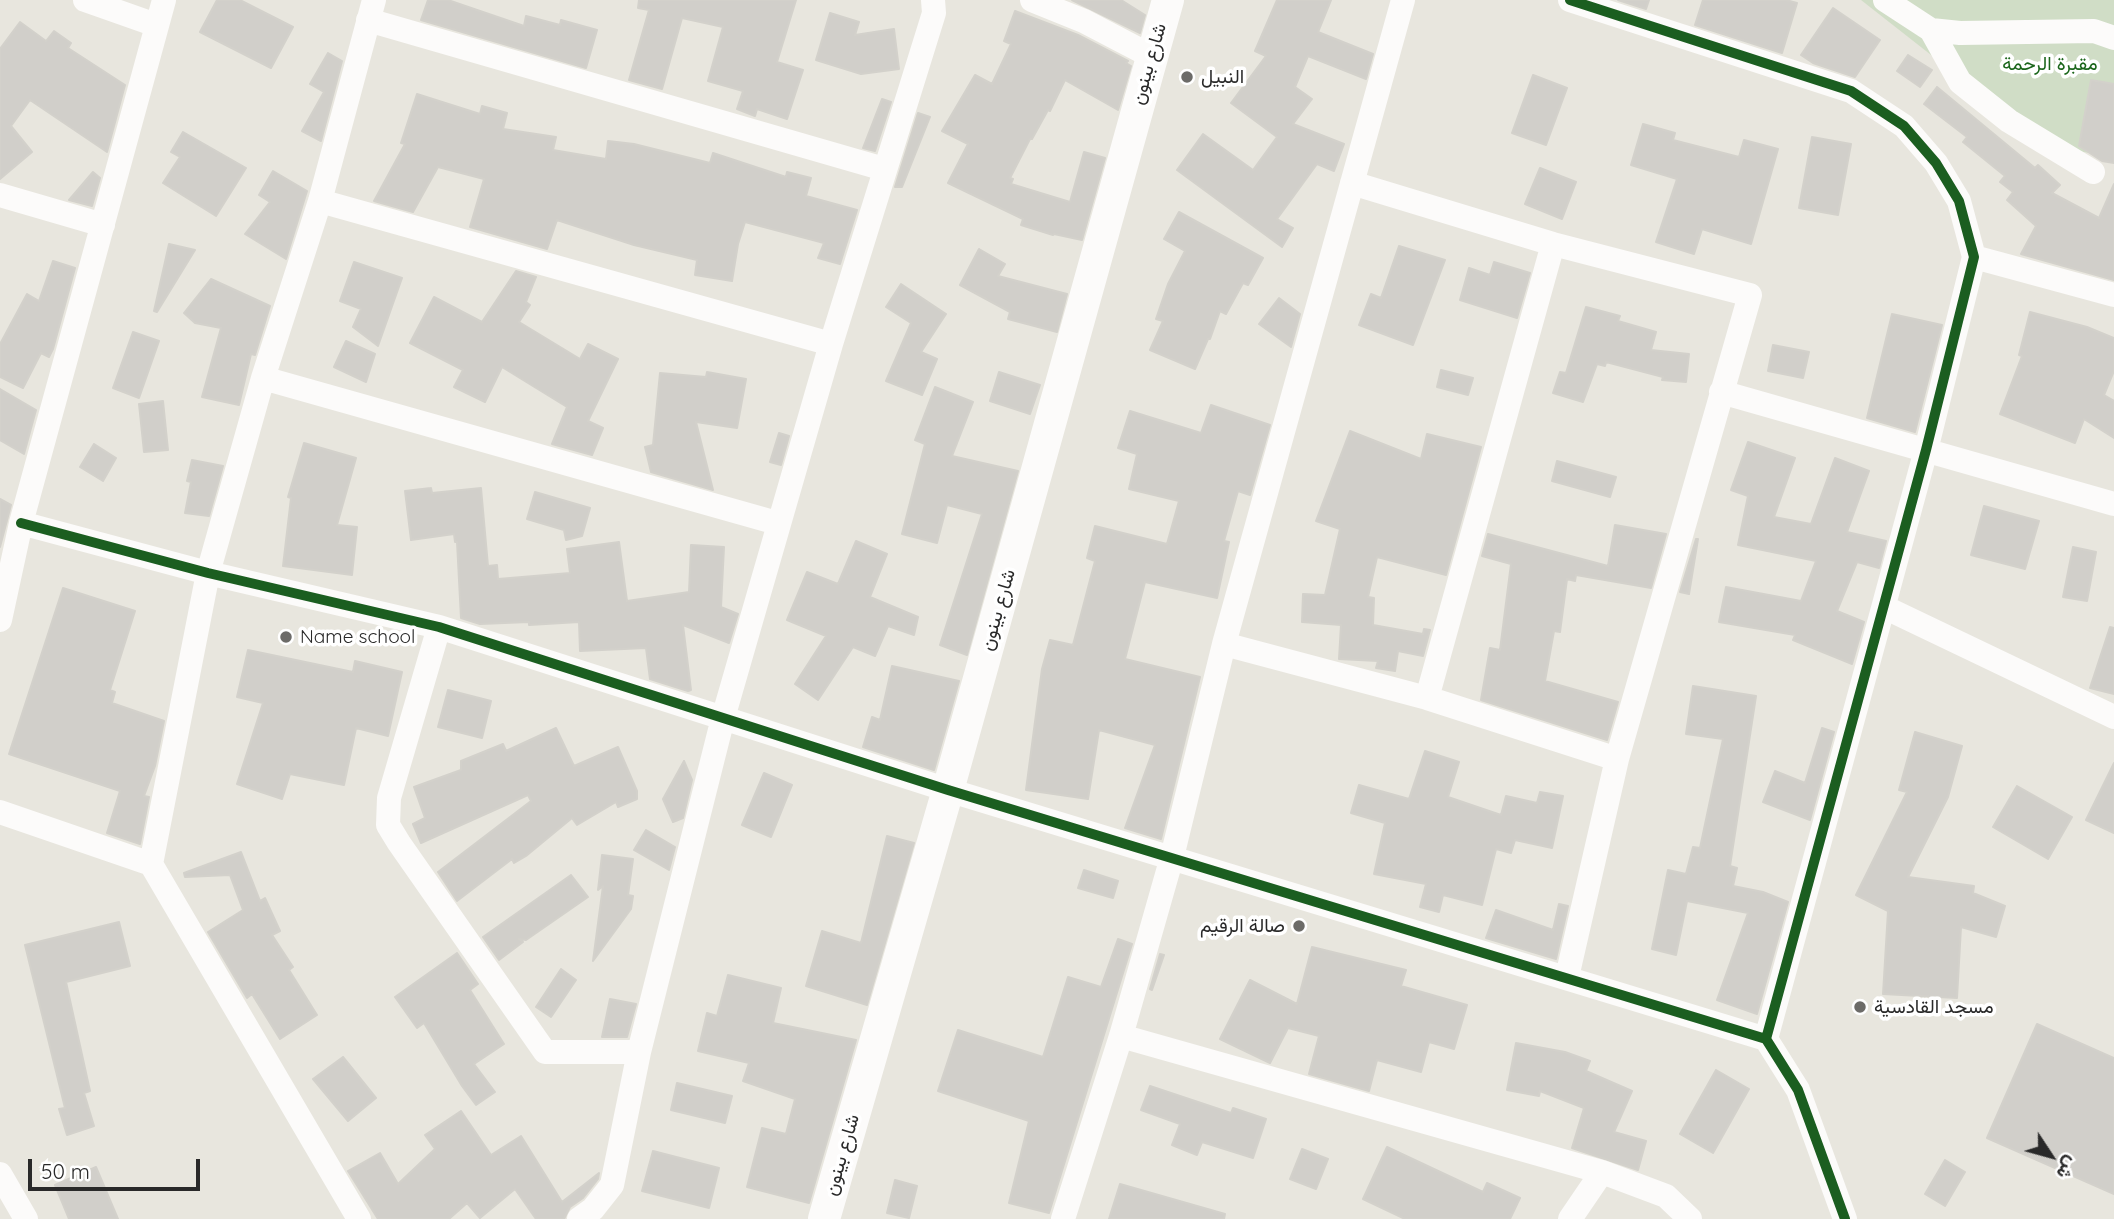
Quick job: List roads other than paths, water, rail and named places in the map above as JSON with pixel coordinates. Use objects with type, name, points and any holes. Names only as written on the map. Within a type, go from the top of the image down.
[{"type":"street","points":[[85,0],[156,25]]},
{"type":"street","points":[[0,621],[21,523],[164,0]]},
{"type":"street","points":[[579,1219],[593,1209],[612,1185],[639,1052],[723,718],[777,523],[934,13],[933,0]]},
{"type":"street","points":[[1032,0],[1084,21],[1151,56]]},
{"type":"street","points":[[1063,1219],[1121,1036],[1172,857],[1224,644],[1403,0]]},
{"type":"street","points":[[1570,0],[1851,91],[1904,126],[1936,163],[1959,201],[1974,257],[1926,450],[1766,1039]]},
{"type":"street","points":[[1885,0],[1931,30],[1961,33],[2094,31],[2114,38]]},
{"type":"street","name":"شارع بينون","points":[[824,1219],[948,790],[1164,5]]},
{"type":"street","points":[[151,864],[208,573],[263,377],[320,201],[371,10],[884,169]]},
{"type":"street","points":[[1931,30],[1960,82],[2009,121],[2093,172]]},
{"type":"street","points":[[1352,183],[1553,244],[1750,295],[1617,759],[1567,977]]},
{"type":"street","points":[[0,195],[103,225]]},
{"type":"street","points":[[320,201],[831,344]]},
{"type":"street","points":[[1427,698],[1553,244]]},
{"type":"street","points":[[1974,257],[2114,295]]},
{"type":"street","points":[[263,377],[777,523]]},
{"type":"street","points":[[1721,391],[2114,504]]},
{"type":"street","points":[[21,523],[208,573],[439,627],[948,790],[1766,1039],[1798,1090],[1845,1219]]},
{"type":"street","points":[[1884,607],[2114,717]]},
{"type":"street","points":[[439,627],[389,797],[388,825],[545,1052],[639,1052]]},
{"type":"street","points":[[1224,644],[1427,698],[1617,759]]},
{"type":"street","points":[[0,812],[151,864],[359,1219]]},
{"type":"street","points":[[1121,1036],[1602,1172],[1666,1196],[1690,1219]]},
{"type":"street","points":[[1570,1219],[1602,1172]]},
{"type":"street","points":[[0,1174],[26,1219]]},
{"type":"place","name":"النبيل","points":[[1187,77]]},
{"type":"place","name":"Name school","points":[[286,637]]},
{"type":"place","name":"صالة الرقيم","points":[[1299,926]]},
{"type":"place","name":"مسجد القادسية","points":[[1860,1007]]},
{"type":"park label","name":"مقبرة الرحمة","points":[[2050,64]]}]
